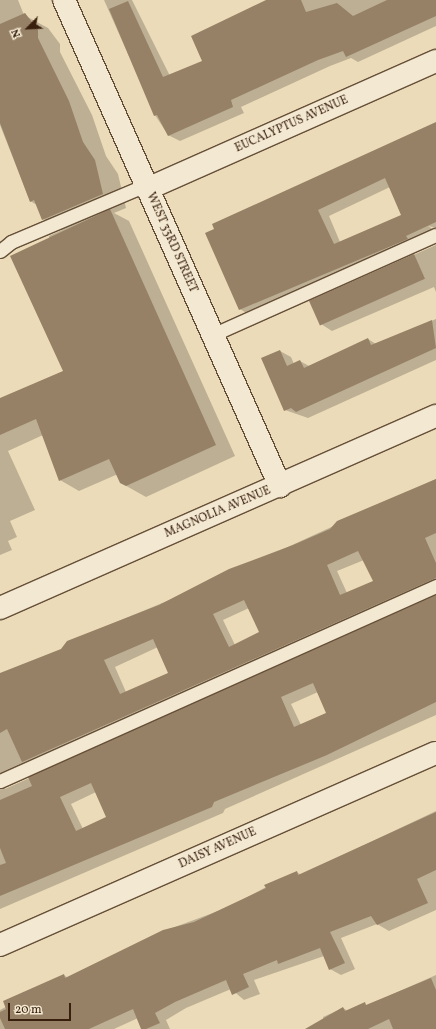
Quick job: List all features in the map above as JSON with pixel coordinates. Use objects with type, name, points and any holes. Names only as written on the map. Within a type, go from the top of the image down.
[{"type":"street","name":"WEST 33RD STREET","points":[[64,0],[280,486]]},
{"type":"street","name":"EUCALYPTUS AVENUE","points":[[146,187],[436,61]]},
{"type":"street","name":"MAGNOLIA AVENUE","points":[[0,608],[436,416]]},
{"type":"street","name":"DAISY AVENUE","points":[[0,945],[436,753]]},
{"type":"lane","points":[[0,251],[11,242],[146,187]]},
{"type":"lane","points":[[212,335],[436,235]]},
{"type":"lane","points":[[0,782],[436,586]]},
{"type":"building","points":[[266,0],[301,0],[306,12],[337,3],[353,16],[387,0],[436,0],[436,16],[346,57],[343,51],[318,60],[231,100],[233,107],[168,136],[157,115],[154,116],[109,9],[128,1],[163,77],[202,61],[191,36]]},
{"type":"building","points":[[25,13],[38,30],[38,38],[69,101],[83,142],[95,160],[103,194],[42,220],[34,200],[30,202],[0,123],[0,24]]},
{"type":"building","points":[[436,122],[436,222],[406,236],[408,239],[239,310],[205,233],[214,229],[212,224]],"holes":[[[385,178],[401,215],[334,244],[318,210]]]},
{"type":"building","points":[[110,209],[216,445],[126,486],[120,483],[109,459],[59,481],[36,419],[0,435],[0,398],[63,371],[10,256]]},
{"type":"building","points":[[414,254],[425,279],[320,325],[309,301]]},
{"type":"building","points":[[432,320],[436,348],[296,412],[291,408],[284,411],[261,358],[280,350],[287,366],[300,360],[304,368],[368,338],[371,345]]},
{"type":"building","points":[[436,479],[436,533],[425,538],[436,563],[436,578],[22,762],[7,729],[0,733],[0,673],[61,649],[67,641],[159,605],[229,569],[293,545],[330,529],[337,521]],"holes":[[[358,551],[373,581],[340,595],[327,565]],[[244,600],[259,632],[229,647],[213,614]],[[153,639],[168,673],[120,694],[104,660]]]},
{"type":"building","points":[[436,595],[436,702],[327,755],[214,802],[212,807],[0,896],[0,865],[6,863],[0,848],[0,800],[32,786],[28,777]],"holes":[[[313,683],[326,713],[294,727],[281,697]],[[91,783],[106,817],[76,831],[60,797]]]},
{"type":"building","points":[[436,812],[436,870],[417,879],[428,903],[377,925],[371,916],[330,932],[345,963],[329,970],[320,948],[278,964],[277,960],[243,974],[249,987],[232,995],[226,980],[175,1002],[155,1013],[160,1023],[146,1029],[141,1029],[133,1009],[89,1029],[5,1029],[0,1018],[0,1012],[6,1009],[3,1001],[64,974],[65,978],[163,930],[194,922],[266,888],[264,885],[297,871],[298,875]]},
{"type":"building","points":[[431,978],[436,990],[436,1029],[393,1029],[389,1019],[368,1029],[305,1029],[343,1007],[345,1011],[365,1002],[366,1005]]}]
